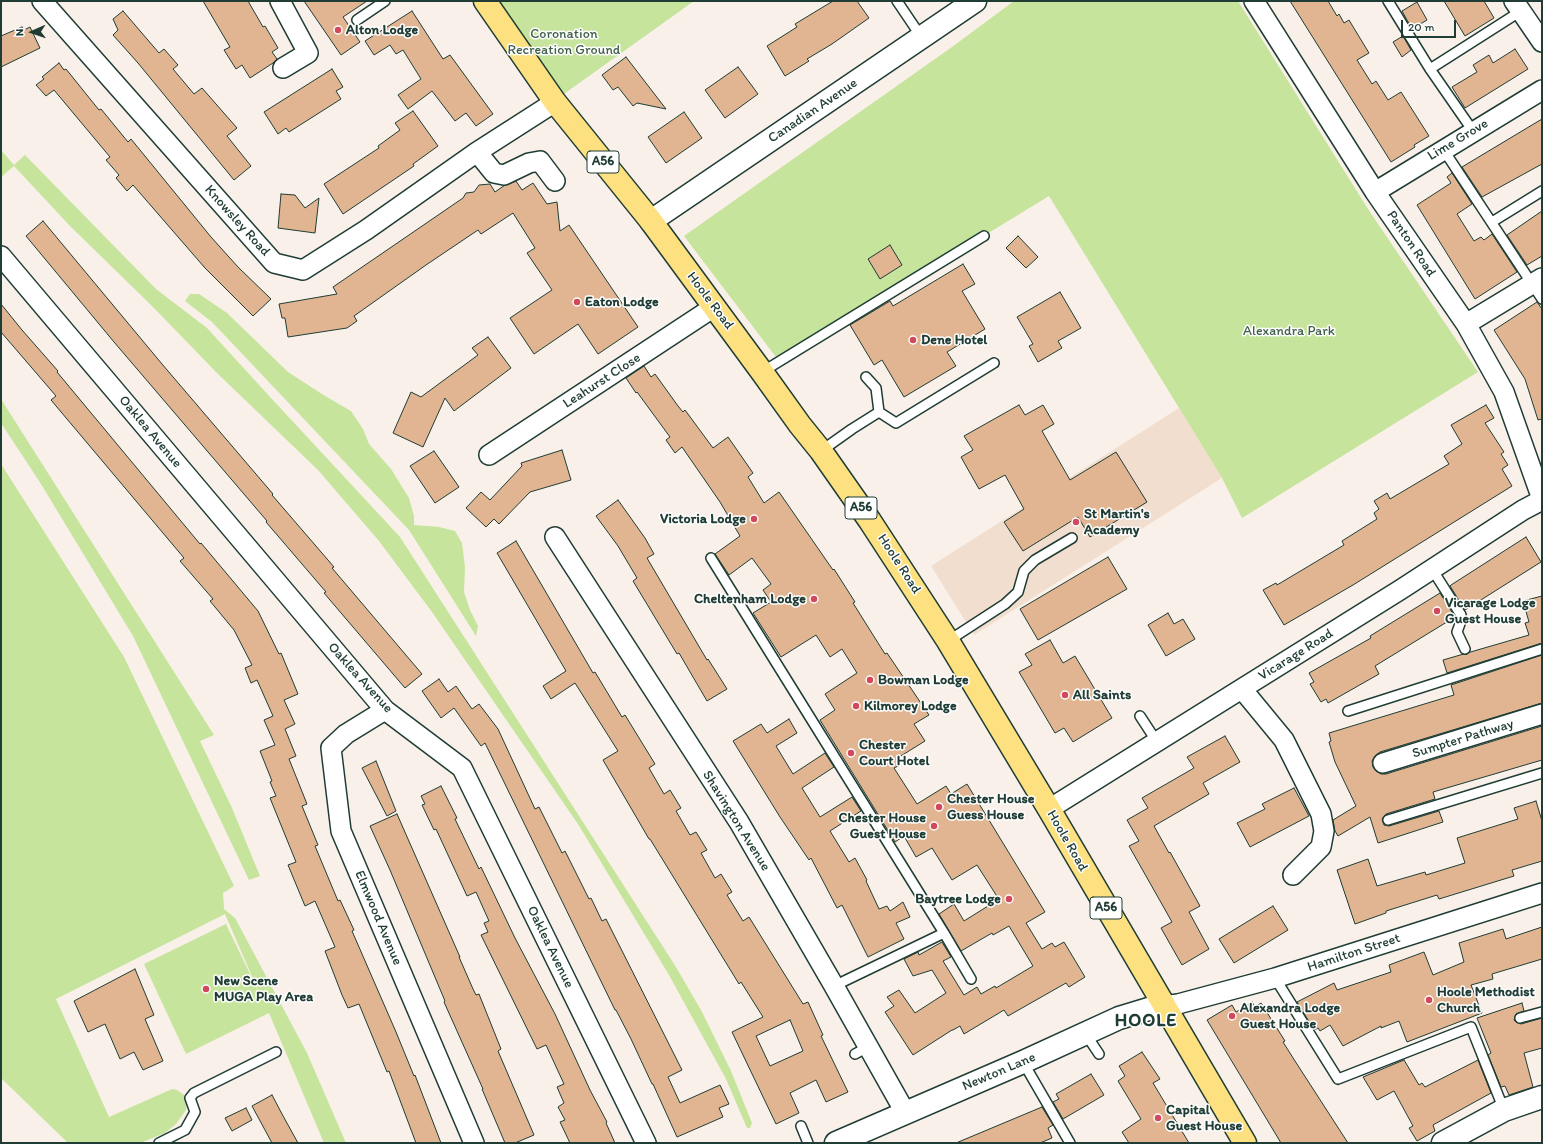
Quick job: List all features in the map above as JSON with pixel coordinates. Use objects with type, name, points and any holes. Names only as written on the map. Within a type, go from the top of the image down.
[{"type":"highway","name":"Hoole Road","points":[[485,1],[555,102],[651,221],[800,426],[821,451],[870,521],[948,641],[1049,809],[1245,1143]]},
{"type":"street","name":"Knowsley Road","points":[[42,1],[274,263],[303,270],[366,230],[477,152],[555,102]]},
{"type":"street","points":[[280,1],[308,52],[283,68]]},
{"type":"street","name":"Canadian Avenue","points":[[651,221],[975,1]]},
{"type":"street","name":"Panton Road","points":[[1254,1],[1375,192],[1466,324],[1504,392],[1542,499]]},
{"type":"street","points":[[1517,4],[1542,42]]},
{"type":"street","name":"Lime Grove","points":[[1375,192],[1443,149],[1542,90]]},
{"type":"street","points":[[477,152],[494,173],[504,175],[529,163],[540,162],[555,181]]},
{"type":"street","name":"Oaklea Avenue","points":[[1,256],[385,710],[462,768],[646,1143]]},
{"type":"street","points":[[1466,324],[1539,287]]},
{"type":"street","name":"Leahurst Close","points":[[489,455],[714,307]]},
{"type":"street","name":"Vicarage Road","points":[[1049,809],[1542,499]]},
{"type":"street","name":"Shavington Avenue","points":[[555,537],[739,822],[834,986],[861,1050],[905,1112]]},
{"type":"street","points":[[1242,689],[1284,740],[1321,814],[1324,831],[1321,847],[1293,876]]},
{"type":"street","name":"Elmwood Avenue","points":[[385,710],[346,734],[331,748],[334,784],[341,830],[474,1143]]},
{"type":"street","name":"Sumpter Pathway","points":[[1384,763],[1542,714]]},
{"type":"street","name":"Hamilton Street","points":[[1164,1006],[1178,1004],[1276,978],[1542,893]]},
{"type":"street","name":"Newton Lane","points":[[836,1143],[1023,1062],[1119,1018],[1164,1006]]},
{"type":"street","points":[[1443,1143],[1504,1110],[1542,1097]]},
{"type":"lane","points":[[357,20],[385,1]]},
{"type":"lane","points":[[897,1],[922,38]]},
{"type":"lane","points":[[1388,1],[1430,69],[1473,131]]},
{"type":"lane","points":[[1430,69],[1517,4]]},
{"type":"lane","points":[[1443,149],[1492,222],[1539,287]]},
{"type":"lane","points":[[1492,222],[1542,191]]},
{"type":"lane","points":[[762,372],[984,236]]},
{"type":"lane","points":[[866,377],[876,388],[880,412],[896,423],[994,363]]},
{"type":"lane","points":[[821,451],[852,429],[880,412]]},
{"type":"lane","points":[[948,641],[1005,604],[1018,592],[1024,571],[1035,560],[1072,538]]},
{"type":"lane","points":[[711,558],[971,979]]},
{"type":"lane","points":[[1432,569],[1461,614],[1461,621],[1457,632],[1465,649]]},
{"type":"lane","points":[[1348,711],[1542,649]]},
{"type":"lane","points":[[1140,716],[1157,742]]},
{"type":"lane","points":[[1388,820],[1542,773]]},
{"type":"lane","points":[[834,986],[944,933]]},
{"type":"lane","points":[[1276,978],[1338,1079],[1471,1027],[1504,1110]]},
{"type":"lane","points":[[1520,1018],[1542,1012]]},
{"type":"lane","points":[[1086,1033],[1099,1054]]},
{"type":"lane","points":[[159,1143],[185,1130],[195,1112],[190,1098],[194,1093],[276,1052]]},
{"type":"lane","points":[[1023,1062],[1070,1143]]},
{"type":"lane","points":[[800,1126],[808,1143]]},
{"type":"shaded area","name":"St Martin's Academy","points":[[1179,408],[1222,478],[974,635],[931,566]]},
{"type":"green space","name":"Coronation Recreation Ground","points":[[485,1],[694,1],[568,91],[555,102]]},
{"type":"green space","name":"Alexandra Park","points":[[1014,1],[1238,1],[1368,209],[1478,372],[1242,518],[1222,478],[1049,196],[779,361],[684,236],[952,47]]},
{"type":"green space","points":[[1,150],[14,165],[25,155],[156,289],[207,328],[400,537],[676,967],[702,1012],[731,1071],[752,1123],[750,1128],[747,1128],[726,1079],[669,975],[578,824],[432,612],[379,541],[318,470],[218,374],[152,306],[70,226],[14,166],[1,177]]},
{"type":"green space","points":[[190,294],[199,294],[227,313],[288,372],[351,411],[363,429],[369,444],[391,469],[409,498],[414,516],[414,525],[439,527],[455,531],[462,543],[465,567],[464,592],[470,610],[478,626],[476,636],[409,530],[212,322],[185,301]]},
{"type":"green space","points":[[1,399],[214,735],[200,741],[232,808],[260,876],[249,880],[133,636],[41,484],[1,423]]},
{"type":"green space","points":[[1,464],[124,657],[234,886],[223,893],[224,909],[235,918],[307,1053],[346,1143],[324,1143],[269,1013],[186,1054],[144,964],[226,924],[260,995],[225,914],[56,999],[109,1117],[172,1089],[177,1090],[184,1095],[187,1101],[186,1110],[176,1124],[165,1133],[140,1143],[68,1143],[1,1078]]},
{"type":"building","points":[[203,1],[248,1],[263,27],[265,26],[278,48],[272,52],[277,59],[250,78],[242,65],[236,69],[224,50],[230,47]]},
{"type":"building","name":"Alton Lodge","points":[[304,1],[367,1],[343,17],[360,42],[341,55]]},
{"type":"building","points":[[833,1],[857,1],[869,18],[832,44],[807,59],[809,61],[785,76],[767,46],[797,27],[795,24]]},
{"type":"building","points":[[1290,1],[1328,1],[1337,16],[1339,14],[1344,23],[1349,20],[1369,53],[1357,60],[1372,84],[1376,81],[1388,100],[1401,92],[1429,136],[1391,162]]},
{"type":"building","points":[[1444,1],[1484,1],[1494,18],[1465,36]]},
{"type":"building","points":[[1417,2],[1427,20],[1412,29],[1402,11]]},
{"type":"building","points":[[123,11],[159,53],[164,49],[178,65],[173,69],[194,94],[202,88],[237,128],[227,136],[251,166],[234,180],[138,63],[113,35],[118,30],[113,19]]},
{"type":"building","points":[[412,11],[443,59],[450,55],[493,114],[476,126],[466,113],[455,121],[432,91],[408,109],[398,95],[421,79],[403,50],[396,54],[390,45],[374,55],[365,41]]},
{"type":"building","points":[[22,27],[24,30],[30,27],[40,48],[1,67],[1,36]]},
{"type":"building","points":[[1403,36],[1411,50],[1402,57],[1393,42]]},
{"type":"building","points":[[1515,49],[1528,69],[1465,108],[1452,87],[1477,72],[1473,65],[1489,55],[1493,63]]},
{"type":"building","points":[[626,57],[666,109],[637,103],[633,106],[618,87],[613,90],[602,75]]},
{"type":"building","points":[[59,63],[64,70],[66,69],[99,110],[101,109],[128,142],[131,139],[211,237],[238,267],[271,299],[253,316],[205,268],[133,185],[127,191],[116,178],[119,175],[106,160],[110,157],[54,90],[46,96],[36,85],[44,79],[42,77]]},
{"type":"building","points":[[738,67],[758,94],[725,118],[705,90]]},
{"type":"building","points":[[332,69],[343,87],[336,91],[341,99],[289,132],[286,128],[278,134],[264,112]]},
{"type":"building","points":[[413,111],[438,146],[413,164],[414,166],[343,214],[324,184],[379,148],[378,146],[400,130],[395,123]]},
{"type":"building","points":[[684,112],[702,138],[666,163],[648,137]]},
{"type":"building","points":[[1542,119],[1542,164],[1482,197],[1462,167]]},
{"type":"building","points":[[1452,173],[1472,204],[1457,214],[1474,241],[1481,237],[1484,240],[1492,234],[1517,272],[1475,299],[1417,205],[1451,183],[1447,177]]},
{"type":"building","points":[[516,181],[522,190],[533,183],[547,204],[557,202],[560,231],[569,225],[638,327],[598,354],[578,324],[534,354],[510,318],[552,290],[527,253],[535,248],[513,213],[481,234],[478,230],[426,265],[354,316],[357,321],[347,328],[288,337],[285,318],[282,318],[279,304],[337,294],[333,287],[463,198],[466,193],[474,192],[479,185],[490,184],[495,192],[505,185]]},
{"type":"building","points":[[281,194],[295,195],[305,208],[319,198],[315,233],[278,228]]},
{"type":"building","points":[[1542,211],[1542,256],[1527,265],[1507,235]]},
{"type":"building","points":[[43,221],[273,494],[272,495],[334,567],[332,568],[422,674],[405,688],[324,593],[326,592],[266,522],[267,521],[114,342],[26,236]]},
{"type":"building","points":[[1018,236],[1038,257],[1026,268],[1006,248]]},
{"type":"building","points":[[890,245],[902,265],[880,279],[868,259]]},
{"type":"building","name":"Dene Hotel","points":[[963,264],[975,284],[962,291],[985,329],[947,352],[956,366],[904,397],[882,360],[874,365],[850,325],[890,301],[893,306]]},
{"type":"building","points":[[1060,292],[1081,328],[1058,341],[1062,348],[1038,362],[1029,346],[1033,344],[1017,317]]},
{"type":"building","points":[[1537,302],[1542,309],[1542,419],[1538,420],[1525,379],[1494,330]]},
{"type":"building","points":[[1,304],[200,544],[201,543],[258,611],[279,654],[281,653],[298,694],[284,700],[295,724],[285,729],[296,756],[289,759],[307,804],[302,806],[318,845],[315,846],[338,901],[340,900],[354,930],[352,931],[414,1076],[415,1075],[441,1143],[416,1143],[389,1071],[387,1072],[359,1004],[348,1008],[342,995],[325,951],[335,947],[315,901],[305,906],[288,865],[296,862],[270,798],[276,796],[270,782],[272,781],[260,751],[275,745],[264,720],[273,716],[257,680],[251,683],[245,668],[252,665],[234,630],[210,601],[213,599],[180,561],[184,558],[51,400],[56,396],[1,332]]},
{"type":"building","points":[[488,337],[511,368],[454,411],[445,398],[423,447],[393,433],[411,392],[421,397],[478,355],[472,348]]},
{"type":"building","points":[[644,366],[651,377],[655,374],[678,406],[683,412],[685,410],[713,448],[728,437],[753,473],[748,477],[764,503],[779,492],[833,570],[834,569],[855,602],[853,603],[885,654],[887,653],[929,715],[914,724],[925,741],[896,759],[900,765],[894,768],[917,804],[946,786],[951,794],[967,784],[1045,912],[1026,923],[1042,949],[1052,943],[1055,947],[1064,942],[1085,977],[1069,987],[1066,983],[1008,1016],[1004,1010],[964,1034],[960,1026],[913,1055],[885,1012],[894,1006],[887,997],[899,990],[915,1013],[946,993],[932,970],[913,976],[904,959],[918,952],[919,955],[942,942],[951,957],[943,961],[964,995],[977,987],[981,994],[995,986],[996,988],[1033,966],[1009,926],[993,935],[992,933],[961,951],[939,914],[954,904],[964,921],[998,898],[977,865],[952,880],[932,848],[916,857],[904,836],[895,842],[820,720],[835,710],[825,694],[857,673],[842,649],[830,657],[816,635],[781,657],[753,613],[771,602],[763,590],[771,584],[752,558],[729,575],[715,554],[740,536],[720,502],[682,447],[675,453],[666,440],[670,437],[626,378]]},
{"type":"building","points":[[1019,405],[1025,415],[1043,405],[1054,424],[1042,431],[1070,480],[1116,452],[1147,502],[1090,537],[1078,517],[1023,551],[1004,522],[1024,509],[1005,475],[979,489],[961,457],[973,450],[964,436]]},
{"type":"building","points":[[1486,405],[1494,418],[1485,423],[1504,452],[1501,454],[1508,465],[1502,469],[1512,486],[1353,585],[1284,625],[1263,590],[1276,583],[1277,585],[1344,545],[1342,541],[1377,519],[1374,513],[1379,509],[1374,501],[1387,493],[1390,499],[1449,464],[1444,456],[1462,444],[1451,425]]},
{"type":"building","points":[[562,450],[571,480],[530,492],[499,524],[494,519],[486,527],[466,508],[481,492],[490,500],[522,466],[521,463]]},
{"type":"building","points":[[434,451],[459,487],[435,503],[410,466]]},
{"type":"building","points":[[618,500],[645,538],[654,554],[647,558],[707,660],[708,659],[727,689],[707,701],[679,653],[677,654],[633,581],[637,578],[618,546],[596,516]]},
{"type":"building","points":[[1526,537],[1541,562],[1465,610],[1450,586]]},
{"type":"building","points":[[516,541],[593,673],[595,672],[622,717],[625,715],[655,764],[649,768],[664,794],[670,790],[681,808],[676,811],[690,835],[696,832],[707,850],[701,853],[715,878],[721,874],[732,892],[727,895],[743,921],[749,917],[803,1004],[808,1002],[823,1035],[821,1036],[848,1092],[826,1102],[816,1080],[790,1093],[799,1113],[776,1124],[732,1032],[763,1017],[741,982],[739,984],[649,839],[603,760],[618,751],[575,683],[551,699],[543,686],[566,671],[497,553]],"holes":[[[790,1020],[803,1051],[770,1066],[756,1036]]]},
{"type":"building","points":[[1108,557],[1127,589],[1038,640],[1020,609]]},
{"type":"building","points":[[1440,593],[1455,617],[1375,666],[1379,674],[1328,703],[1326,699],[1321,702],[1310,684],[1314,682],[1309,673],[1371,638],[1370,636]]},
{"type":"building","points":[[1542,596],[1542,643],[1447,673],[1443,660],[1529,635],[1525,623],[1529,622],[1523,601]]},
{"type":"building","points":[[1168,613],[1174,624],[1183,619],[1195,639],[1166,656],[1148,625]]},
{"type":"building","name":"All Saints","points":[[1050,640],[1063,663],[1075,656],[1112,718],[1073,742],[1064,728],[1055,733],[1019,672],[1032,665],[1025,654]]},
{"type":"building","points":[[1542,655],[1542,703],[1380,752],[1372,761],[1373,767],[1376,771],[1381,774],[1386,774],[1542,726],[1542,760],[1433,792],[1435,799],[1386,814],[1382,819],[1384,825],[1389,826],[1439,811],[1443,822],[1378,843],[1370,817],[1338,836],[1335,831],[1333,820],[1356,806],[1335,762],[1329,742],[1331,741],[1329,733],[1454,695],[1451,685]]},
{"type":"building","points":[[439,679],[448,692],[456,686],[472,709],[479,704],[498,729],[535,809],[539,807],[562,853],[565,851],[589,899],[591,898],[602,921],[606,919],[682,1070],[668,1077],[680,1103],[720,1085],[729,1104],[719,1108],[723,1117],[677,1137],[653,1084],[615,1010],[485,743],[481,746],[454,708],[441,718],[422,691]]},
{"type":"building","points":[[789,719],[797,733],[776,746],[793,774],[825,753],[834,767],[802,788],[820,817],[852,797],[861,811],[830,831],[849,862],[855,858],[867,880],[866,881],[879,909],[887,906],[890,911],[903,902],[910,917],[896,923],[904,939],[868,957],[842,905],[837,908],[811,858],[809,860],[780,817],[733,741],[761,724],[767,733]]},
{"type":"building","points":[[1225,736],[1240,762],[1203,783],[1209,794],[1154,826],[1200,906],[1189,912],[1209,949],[1182,965],[1161,928],[1172,922],[1129,846],[1139,841],[1127,820],[1148,808],[1142,798],[1194,768],[1187,757]]},
{"type":"building","points":[[376,761],[396,811],[387,816],[362,768]]},
{"type":"building","points":[[441,786],[457,818],[455,819],[479,869],[481,867],[515,938],[555,1014],[590,1090],[607,1122],[606,1123],[615,1143],[570,1143],[560,1122],[565,1120],[558,1107],[564,1103],[557,1087],[564,1084],[546,1045],[537,1049],[481,935],[488,932],[484,923],[489,921],[476,892],[467,896],[436,829],[434,830],[422,805],[425,804],[421,796]]},
{"type":"building","points":[[1294,788],[1309,816],[1250,847],[1237,823],[1265,809],[1262,804]]},
{"type":"building","points":[[1536,801],[1542,821],[1542,861],[1512,870],[1514,876],[1439,899],[1437,895],[1386,911],[1386,913],[1355,924],[1337,870],[1368,859],[1377,886],[1425,872],[1426,875],[1465,863],[1457,838],[1518,819],[1514,808]]},
{"type":"building","points":[[397,814],[473,989],[476,995],[479,994],[501,1049],[498,1051],[534,1135],[515,1143],[505,1143],[370,826]]},
{"type":"building","points":[[1273,906],[1288,930],[1234,963],[1219,939]]},
{"type":"building","points":[[1542,927],[1542,959],[1492,974],[1493,979],[1471,985],[1482,1013],[1407,1042],[1399,1021],[1381,1028],[1381,1026],[1343,1046],[1330,1025],[1320,1031],[1318,1028],[1314,1030],[1297,1002],[1334,983],[1337,990],[1391,972],[1389,965],[1424,952],[1433,975],[1464,962],[1459,943],[1503,929],[1506,939]]},
{"type":"building","points":[[135,969],[154,1015],[145,1019],[163,1061],[143,1070],[134,1052],[120,1059],[105,1024],[88,1032],[74,1001]]},
{"type":"building","points":[[1252,1002],[1255,1007],[1261,1003],[1285,1041],[1283,1042],[1348,1143],[1281,1143],[1207,1020],[1232,1005],[1236,1012]]},
{"type":"building","points":[[1522,1003],[1524,1011],[1516,1014],[1514,1020],[1521,1024],[1542,1018],[1542,1048],[1524,1053],[1533,1087],[1509,1095],[1505,1086],[1501,1087],[1488,1055],[1491,1053],[1477,1018]]},
{"type":"building","points":[[1142,1052],[1160,1079],[1153,1083],[1189,1143],[1129,1143],[1122,1132],[1141,1119],[1118,1081],[1125,1076],[1119,1066]]},
{"type":"building","points":[[1404,1060],[1419,1085],[1422,1083],[1425,1087],[1478,1060],[1491,1093],[1433,1125],[1435,1131],[1417,1141],[1409,1128],[1413,1126],[1394,1091],[1377,1100],[1363,1077]]},
{"type":"building","points":[[1091,1074],[1104,1095],[1063,1119],[1053,1102],[1059,1099],[1056,1094]]},
{"type":"building","points":[[272,1095],[298,1143],[272,1143],[252,1106]]},
{"type":"building","points":[[1042,1107],[1053,1125],[1048,1128],[1052,1138],[1040,1143],[956,1143]]},
{"type":"building","points":[[246,1108],[252,1120],[232,1131],[225,1118]]},
{"type":"place","name":"Alton Lodge","points":[[338,30]]},
{"type":"place","name":"Eaton Lodge","points":[[577,302]]},
{"type":"place","name":"Dene Hotel","points":[[913,340]]},
{"type":"place","name":"Victoria Lodge","points":[[754,519]]},
{"type":"place","name":"St Martin's Academy","points":[[1076,522]]},
{"type":"place","name":"Cheltenham Lodge","points":[[814,599]]},
{"type":"place","name":"Vicarage Lodge Guest House","points":[[1437,611]]},
{"type":"place","name":"Bowman Lodge","points":[[870,680]]},
{"type":"place","name":"All Saints","points":[[1065,695]]},
{"type":"place","name":"Kilmorey Lodge","points":[[856,706]]},
{"type":"place","name":"Chester Court Hotel","points":[[851,753]]},
{"type":"place","name":"Chester House Guess House","points":[[939,807]]},
{"type":"place","name":"Chester House Guest House","points":[[934,826]]},
{"type":"place","name":"Baytree Lodge","points":[[1009,899]]},
{"type":"place","name":"New Scene MUGA Play Area","points":[[206,989]]},
{"type":"place","name":"Hoole Methodist Church","points":[[1429,1000]]},
{"type":"place","name":"Alexandra Lodge Guest House","points":[[1232,1016]]},
{"type":"place","name":"Capital Guest House","points":[[1158,1118]]},
{"type":"district","name":"HOOLE","points":[[1146,1021]]}]
